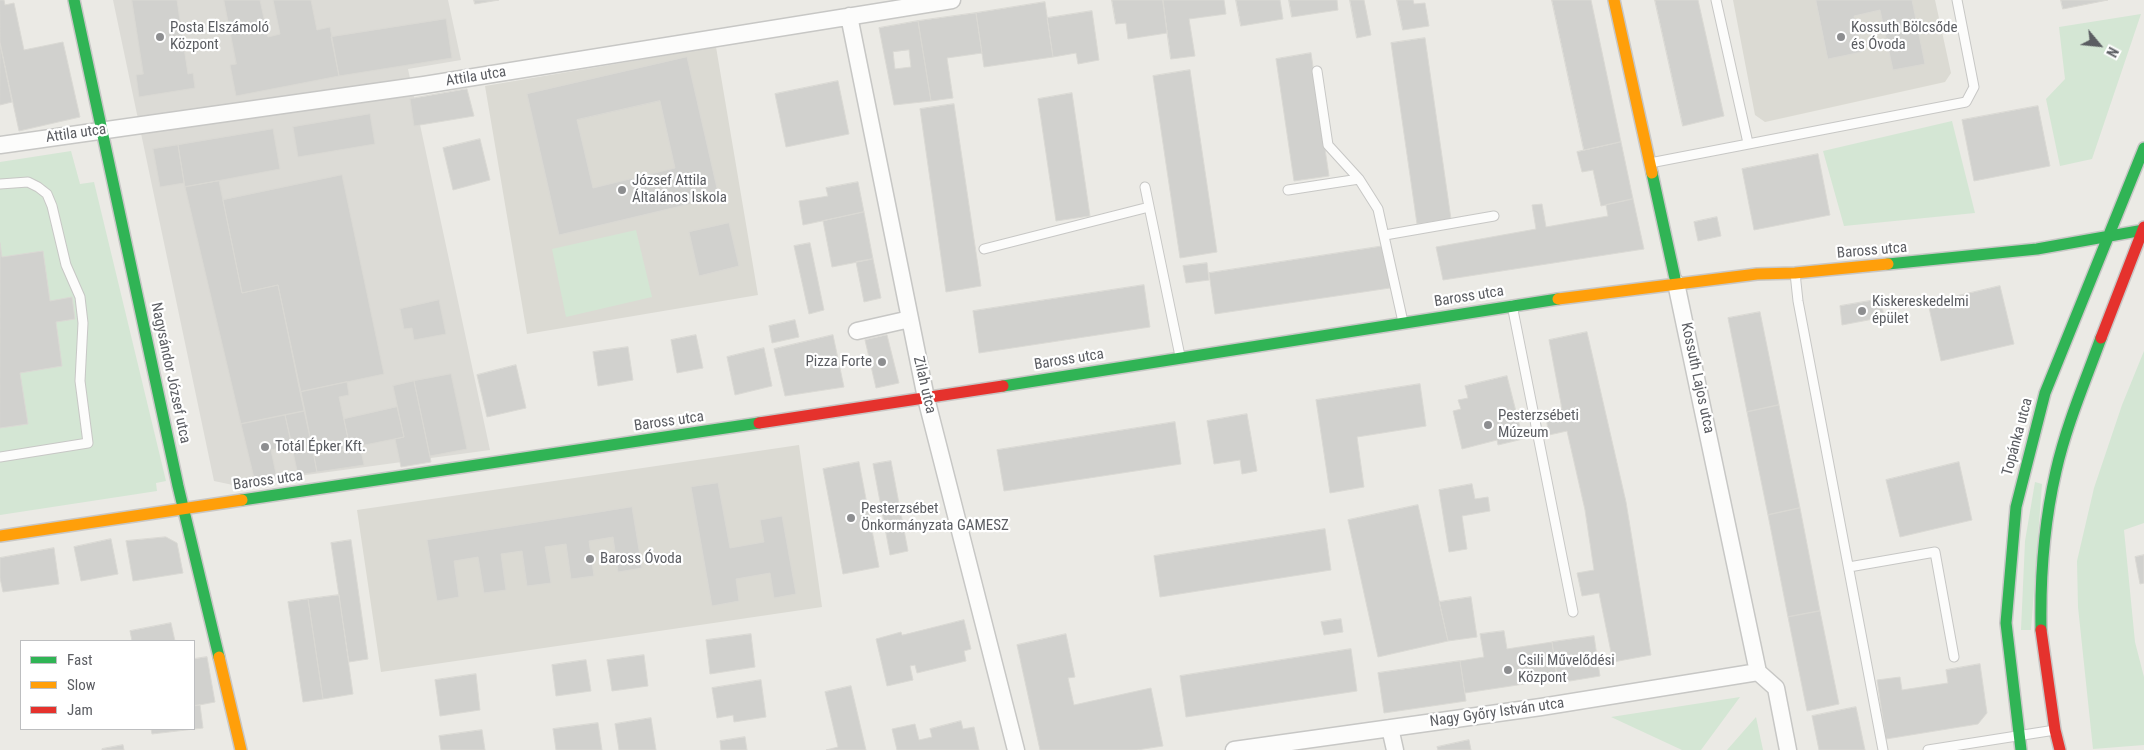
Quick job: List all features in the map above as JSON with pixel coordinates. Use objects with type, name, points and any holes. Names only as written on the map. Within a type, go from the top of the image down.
[{"type":"street","name":"Nagysándor József utca","points":[[74,0],[184,509],[241,750]]},
{"type":"street","name":"Attila utca","points":[[0,145],[424,85],[952,0]]},
{"type":"street","name":"Kossuth Lajos utca","points":[[1614,0],[1758,672]]},
{"type":"street","name":"Zilah utca","points":[[849,16],[926,398],[1016,750]]},
{"type":"street","name":"Topánka utca","points":[[2021,750],[2006,623],[2016,507],[2045,392],[2144,148]]},
{"type":"street","points":[[2060,750],[2055,730],[2041,629],[2042,575],[2051,496],[2056,470],[2078,399],[2144,230]]},
{"type":"street","name":"Baross utca","points":[[0,536],[926,398],[1512,305],[1757,274],[1795,273],[2037,249],[2144,230]]},
{"type":"street","points":[[857,331],[910,320]]},
{"type":"street","points":[[1758,672],[1776,688],[1788,750]]},
{"type":"street","name":"Nagy Győry István utca","points":[[1234,750],[1541,707],[1758,672]]},
{"type":"street","points":[[1390,728],[1395,750]]},
{"type":"lane","points":[[1716,0],[1748,143]]},
{"type":"lane","points":[[1649,164],[1748,143],[1966,102],[1974,87],[1956,0]]},
{"type":"lane","points":[[1317,71],[1328,144],[1359,179],[1378,209],[1403,323]]},
{"type":"lane","points":[[1288,190],[1359,179]]},
{"type":"lane","points":[[0,184],[28,182],[47,194],[52,206],[66,265],[80,298],[83,324],[80,381],[88,443],[0,457]]},
{"type":"lane","points":[[1145,187],[1180,359]]},
{"type":"lane","points":[[984,250],[1149,207]]},
{"type":"lane","points":[[1384,235],[1494,216]]},
{"type":"lane","points":[[1795,273],[1798,301],[1883,750]]},
{"type":"lane","points":[[1512,305],[1573,612]]},
{"type":"lane","points":[[1849,567],[1935,552],[1954,656]]},
{"type":"lane","points":[[1928,750],[2055,730]]},
{"type":"shaded area","points":[[113,0],[448,0],[461,60],[408,69],[490,450],[233,485],[214,481]]},
{"type":"shaded area","name":"Kossuth Bölcsőde és Óvoda","points":[[1733,0],[1935,0],[1951,73],[1945,82],[1765,122],[1755,115]]},
{"type":"shaded area","name":"József Attila Általános Iskola","points":[[716,47],[758,295],[527,334],[485,86]]},
{"type":"shaded area","name":"Baross Óvoda","points":[[799,445],[822,607],[381,672],[357,510]]},
{"type":"green space","points":[[2141,14],[2092,159],[2060,166],[2046,99],[2065,79],[2059,27]]},
{"type":"green space","points":[[1952,121],[1975,213],[1844,226],[1823,151]]},
{"type":"green space","points":[[71,151],[80,184],[94,182],[166,481],[156,483],[157,491],[0,515],[0,162]]},
{"type":"green space","points":[[636,230],[652,297],[566,317],[552,249]]},
{"type":"green space","points":[[2144,351],[2144,523],[2124,530],[2135,642],[2144,677],[2144,745],[2093,749],[2078,607],[2077,561],[2094,488],[2122,405]]},
{"type":"green space","points":[[2035,482],[2042,484],[2031,630],[2021,630],[2025,541]]},
{"type":"green space","points":[[1740,697],[1701,750],[1682,750],[1611,717]]},
{"type":"green space","points":[[1756,717],[1763,750],[1727,750]]},
{"type":"building","points":[[0,0],[4,0],[5,5],[14,3],[24,50],[63,42],[80,117],[19,131],[0,43]]},
{"type":"building","name":"Posta Elszámoló Központ","points":[[132,0],[177,0],[188,74],[193,73],[195,88],[139,97],[136,75],[143,74]]},
{"type":"building","points":[[224,0],[260,0],[268,37],[280,34],[273,0],[311,0],[317,30],[330,27],[339,76],[236,96],[230,65],[236,64]]},
{"type":"building","points":[[474,0],[499,0],[475,4]]},
{"type":"building","points":[[1112,0],[1163,0],[1167,33],[1128,39],[1126,23],[1116,24]]},
{"type":"building","points":[[1163,0],[1224,0],[1226,14],[1189,19],[1195,56],[1171,59]]},
{"type":"building","points":[[1236,0],[1280,0],[1283,19],[1241,26]]},
{"type":"building","points":[[1289,0],[1337,0],[1338,10],[1292,17]]},
{"type":"building","points":[[1350,0],[1364,0],[1371,35],[1357,38]]},
{"type":"building","points":[[1397,0],[1413,0],[1414,4],[1425,3],[1429,26],[1403,30]]},
{"type":"building","points":[[1552,0],[1591,0],[1621,142],[1584,150]]},
{"type":"building","points":[[1655,0],[1698,0],[1724,116],[1683,126]]},
{"type":"building","points":[[1816,0],[1912,0],[1925,64],[1893,70],[1880,10],[1854,16],[1862,52],[1828,59]]},
{"type":"building","points":[[2061,0],[2108,0],[2063,9]]},
{"type":"building","points":[[1045,2],[1053,57],[984,67],[976,13]]},
{"type":"building","points":[[1092,11],[1099,60],[1078,64],[1076,53],[1053,57],[1047,18]]},
{"type":"building","points":[[976,13],[982,53],[947,58],[953,98],[931,101],[918,21]]},
{"type":"building","points":[[446,19],[452,58],[339,76],[331,37]]},
{"type":"building","points":[[918,21],[931,101],[894,105],[879,28]],"holes":[[[909,50],[911,67],[895,69],[893,52]]]},
{"type":"building","points":[[1425,38],[1451,219],[1417,224],[1391,43]]},
{"type":"building","points":[[0,43],[12,102],[0,105]]},
{"type":"building","points":[[1311,53],[1329,176],[1294,181],[1276,59]]},
{"type":"building","points":[[687,57],[719,197],[559,235],[527,94]],"holes":[[[660,101],[675,168],[593,188],[577,120]]]},
{"type":"building","points":[[1190,70],[1217,252],[1180,258],[1153,76]]},
{"type":"building","points":[[838,81],[849,134],[786,147],[775,94]]},
{"type":"building","points":[[467,89],[474,116],[414,126],[410,99]]},
{"type":"building","points":[[1072,93],[1090,216],[1056,221],[1038,99]]},
{"type":"building","points":[[954,104],[981,286],[946,292],[920,109]]},
{"type":"building","points":[[2038,106],[2050,166],[1974,181],[1962,120]]},
{"type":"building","points":[[370,114],[375,144],[298,157],[293,127]]},
{"type":"building","points":[[273,129],[280,169],[185,187],[178,145]]},
{"type":"building","points":[[480,139],[490,180],[453,190],[443,148]]},
{"type":"building","points":[[1621,142],[1633,199],[1601,206],[1593,170],[1582,172],[1577,152]]},
{"type":"building","points":[[178,145],[184,183],[160,187],[153,149]]},
{"type":"building","points":[[1818,154],[1830,215],[1754,230],[1742,169]]},
{"type":"building","points":[[342,175],[384,374],[300,392],[278,285],[242,293],[223,200]]},
{"type":"building","points":[[219,181],[242,293],[278,285],[305,411],[241,424],[185,187]]},
{"type":"building","points":[[858,182],[864,212],[803,225],[799,201],[828,196],[826,188]]},
{"type":"building","points":[[1633,199],[1644,249],[1443,280],[1436,247],[1536,229],[1532,205],[1542,204],[1546,227],[1608,216],[1606,205]]},
{"type":"building","points":[[864,212],[873,259],[832,267],[823,221]]},
{"type":"building","points":[[1717,217],[1721,236],[1698,241],[1694,222]]},
{"type":"building","points":[[729,223],[739,266],[699,276],[689,232]]},
{"type":"building","points":[[0,243],[2,257],[43,251],[50,301],[72,297],[75,319],[56,322],[62,366],[20,373],[28,424],[0,428]]},
{"type":"building","points":[[810,243],[824,310],[809,314],[794,246]]},
{"type":"building","points":[[1384,246],[1390,288],[1215,314],[1209,273]]},
{"type":"building","points":[[873,259],[881,298],[864,302],[856,262]]},
{"type":"building","points":[[1207,263],[1209,280],[1186,283],[1183,266]]},
{"type":"building","points":[[1144,285],[1150,327],[979,353],[973,311]]},
{"type":"building","points":[[2000,286],[2014,344],[1941,361],[1928,303]]},
{"type":"building","name":"Kiskereskedelmi épület","points":[[1881,299],[1884,317],[1842,325],[1840,306]]},
{"type":"building","points":[[439,300],[446,334],[414,340],[412,328],[404,329],[400,309]]},
{"type":"building","points":[[1760,312],[1779,405],[1747,412],[1728,318]]},
{"type":"building","points":[[795,320],[799,337],[772,343],[769,326]]},
{"type":"building","points":[[1587,332],[1626,502],[1651,655],[1613,662],[1599,593],[1582,596],[1577,573],[1594,570],[1585,510],[1567,431],[1549,435],[1545,412],[1562,409],[1549,340]]},
{"type":"building","points":[[696,335],[703,368],[677,373],[671,340]]},
{"type":"building","points":[[833,335],[844,387],[785,396],[774,349]]},
{"type":"building","name":"Pizza Forte","points":[[887,335],[899,383],[876,388],[865,340]]},
{"type":"building","points":[[628,347],[633,380],[598,386],[593,352]]},
{"type":"building","points":[[764,348],[772,386],[735,395],[727,357]]},
{"type":"building","points":[[516,365],[526,408],[487,417],[477,375]]},
{"type":"building","points":[[451,374],[467,449],[430,456],[414,381]]},
{"type":"building","name":"Pesterzsébeti Múzeum","points":[[1507,376],[1523,439],[1498,445],[1497,440],[1462,449],[1453,411],[1461,409],[1458,400],[1468,398],[1465,386]]},
{"type":"building","points":[[414,381],[431,462],[401,467],[395,439],[404,437],[393,386]]},
{"type":"building","points":[[347,382],[349,395],[339,397],[350,448],[314,456],[300,392]]},
{"type":"building","points":[[1420,384],[1426,426],[1357,437],[1364,487],[1330,493],[1316,400]]},
{"type":"building","points":[[1779,405],[1800,508],[1768,515],[1747,412]]},
{"type":"building","points":[[397,407],[404,437],[350,448],[344,419]]},
{"type":"building","points":[[305,411],[317,472],[298,475],[285,415]]},
{"type":"building","points":[[1247,414],[1257,471],[1242,474],[1240,460],[1214,464],[1207,421]]},
{"type":"building","name":"Totál Épker Kft.","points":[[285,415],[292,445],[271,450],[277,479],[255,482],[241,424]]},
{"type":"building","points":[[1175,422],[1181,464],[1004,491],[997,450]]},
{"type":"building","points":[[360,446],[364,465],[317,472],[314,456]]},
{"type":"building","points":[[891,461],[908,551],[890,555],[873,464]]},
{"type":"building","name":"Pesterzsébet Önkormányzata GAMESZ","points":[[859,462],[879,567],[843,574],[823,469]]},
{"type":"building","points":[[1959,462],[1972,520],[1900,537],[1886,480]]},
{"type":"building","points":[[718,483],[730,548],[764,542],[760,520],[782,516],[796,594],[774,598],[770,573],[736,579],[739,601],[712,606],[691,487]]},
{"type":"building","points":[[1472,484],[1475,499],[1488,497],[1490,511],[1462,516],[1467,549],[1449,552],[1439,490]]},
{"type":"building","points":[[1418,505],[1448,641],[1378,657],[1348,520]]},
{"type":"building","points":[[632,507],[642,568],[618,572],[613,537],[589,541],[594,576],[571,579],[566,544],[545,547],[551,583],[527,586],[522,551],[501,554],[506,590],[484,593],[478,557],[454,561],[459,597],[437,601],[427,540]]},
{"type":"building","points":[[1800,508],[1820,611],[1788,617],[1768,515]]},
{"type":"building","points":[[1325,529],[1331,570],[1160,597],[1154,556]]},
{"type":"building","points":[[166,537],[177,543],[183,573],[133,581],[126,541]]},
{"type":"building","points":[[111,539],[118,574],[81,581],[74,547]]},
{"type":"building","points":[[351,540],[368,659],[349,662],[331,543]]},
{"type":"building","points":[[54,548],[59,584],[3,592],[0,578],[0,558]]},
{"type":"building","points":[[2144,555],[2144,583],[2140,584],[2135,557]]},
{"type":"building","points":[[339,595],[353,694],[323,699],[308,599]]},
{"type":"building","points":[[1471,597],[1477,637],[1448,641],[1439,602]]},
{"type":"building","points":[[308,599],[323,699],[303,702],[288,602]]},
{"type":"building","points":[[1820,611],[1839,704],[1807,711],[1788,617]]},
{"type":"building","points":[[1341,619],[1343,632],[1324,635],[1321,622]]},
{"type":"building","points":[[964,620],[971,649],[964,651],[966,661],[917,673],[915,665],[910,666],[913,680],[887,686],[876,639],[901,632],[902,635]]},
{"type":"building","points":[[171,623],[175,640],[132,640],[130,631]]},
{"type":"building","name":"Csili Művelődési Központ","points":[[1504,631],[1507,649],[1552,642],[1557,679],[1465,693],[1460,661],[1484,657],[1480,634]]},
{"type":"building","points":[[751,634],[755,667],[710,674],[706,640]]},
{"type":"building","points":[[1066,634],[1075,677],[1068,678],[1074,705],[1151,688],[1163,746],[1137,750],[1040,750],[1017,645]]},
{"type":"building","points":[[1594,636],[1600,676],[1558,683],[1552,642]]},
{"type":"building","points":[[1351,649],[1357,691],[1186,717],[1180,676]]},
{"type":"building","points":[[644,655],[648,686],[612,691],[607,660]]},
{"type":"building","points":[[207,657],[215,702],[195,706],[195,659]]},
{"type":"building","points":[[586,660],[591,691],[556,696],[552,665]]},
{"type":"building","points":[[1460,661],[1466,701],[1384,713],[1378,673]]},
{"type":"building","points":[[1980,664],[1987,713],[1978,724],[1886,739],[1877,680],[1900,677],[1902,690],[1948,683],[1946,670]]},
{"type":"building","points":[[476,674],[480,710],[440,716],[435,680]]},
{"type":"building","points":[[761,680],[766,717],[734,722],[733,715],[717,718],[712,688]]},
{"type":"building","points":[[851,686],[866,750],[826,750],[838,747],[825,692]]},
{"type":"building","points":[[200,705],[203,728],[195,729],[195,706]]},
{"type":"building","points":[[1856,707],[1865,750],[1819,750],[1812,716]]},
{"type":"building","points":[[651,718],[656,750],[619,750],[615,724]]},
{"type":"building","points":[[961,721],[963,729],[974,727],[979,750],[897,750],[892,729],[915,724],[919,740],[932,737],[930,729]]},
{"type":"building","points":[[598,723],[602,750],[556,750],[553,729]]},
{"type":"building","points":[[151,730],[186,730],[152,734]]},
{"type":"building","points":[[482,730],[485,750],[441,750],[439,736]]},
{"type":"building","points":[[745,737],[747,750],[721,750],[720,741]]},
{"type":"building","points":[[1469,740],[1471,750],[1438,750],[1437,747]]},
{"type":"building","points":[[123,745],[124,750],[102,750],[102,749]]},
{"type":"traffic: fast","points":[[74,0],[178,486],[219,657]]},
{"type":"traffic: fast","points":[[2021,750],[2006,623],[2016,507],[2045,393],[2144,148]]},
{"type":"traffic: fast","points":[[1652,173],[1676,283]]},
{"type":"traffic: fast","points":[[1888,264],[2037,249],[2144,230]]},
{"type":"traffic: fast","points":[[1003,386],[1558,299]]},
{"type":"traffic: fast","points":[[2041,630],[2041,590],[2048,510],[2065,437],[2101,338]]},
{"type":"traffic: fast","points":[[242,500],[759,423]]},
{"type":"traffic: slow","points":[[1614,0],[1652,173]]},
{"type":"traffic: slow","points":[[1558,299],[1757,274],[1795,273],[1888,264]]},
{"type":"traffic: slow","points":[[0,536],[242,500]]},
{"type":"traffic: slow","points":[[219,657],[241,750]]},
{"type":"traffic: jam","points":[[2101,338],[2144,227]]},
{"type":"traffic: jam","points":[[759,423],[1003,386]]},
{"type":"traffic: jam","points":[[2041,630],[2055,730],[2060,750]]},
{"type":"place","name":"Posta Elszámoló Központ","points":[[160,37]]},
{"type":"place","name":"Kossuth Bölcsőde és Óvoda","points":[[1841,37]]},
{"type":"place","name":"József Attila Általános Iskola","points":[[622,190]]},
{"type":"place","name":"Kiskereskedelmi épület","points":[[1862,311]]},
{"type":"place","name":"Pizza Forte","points":[[882,362]]},
{"type":"place","name":"Pesterzsébeti Múzeum","points":[[1488,425]]},
{"type":"place","name":"Totál Épker Kft.","points":[[265,447]]},
{"type":"place","name":"Pesterzsébet Önkormányzata GAMESZ","points":[[851,518]]},
{"type":"place","name":"Baross Óvoda","points":[[590,559]]},
{"type":"place","name":"Csili Művelődési Központ","points":[[1508,670]]}]
